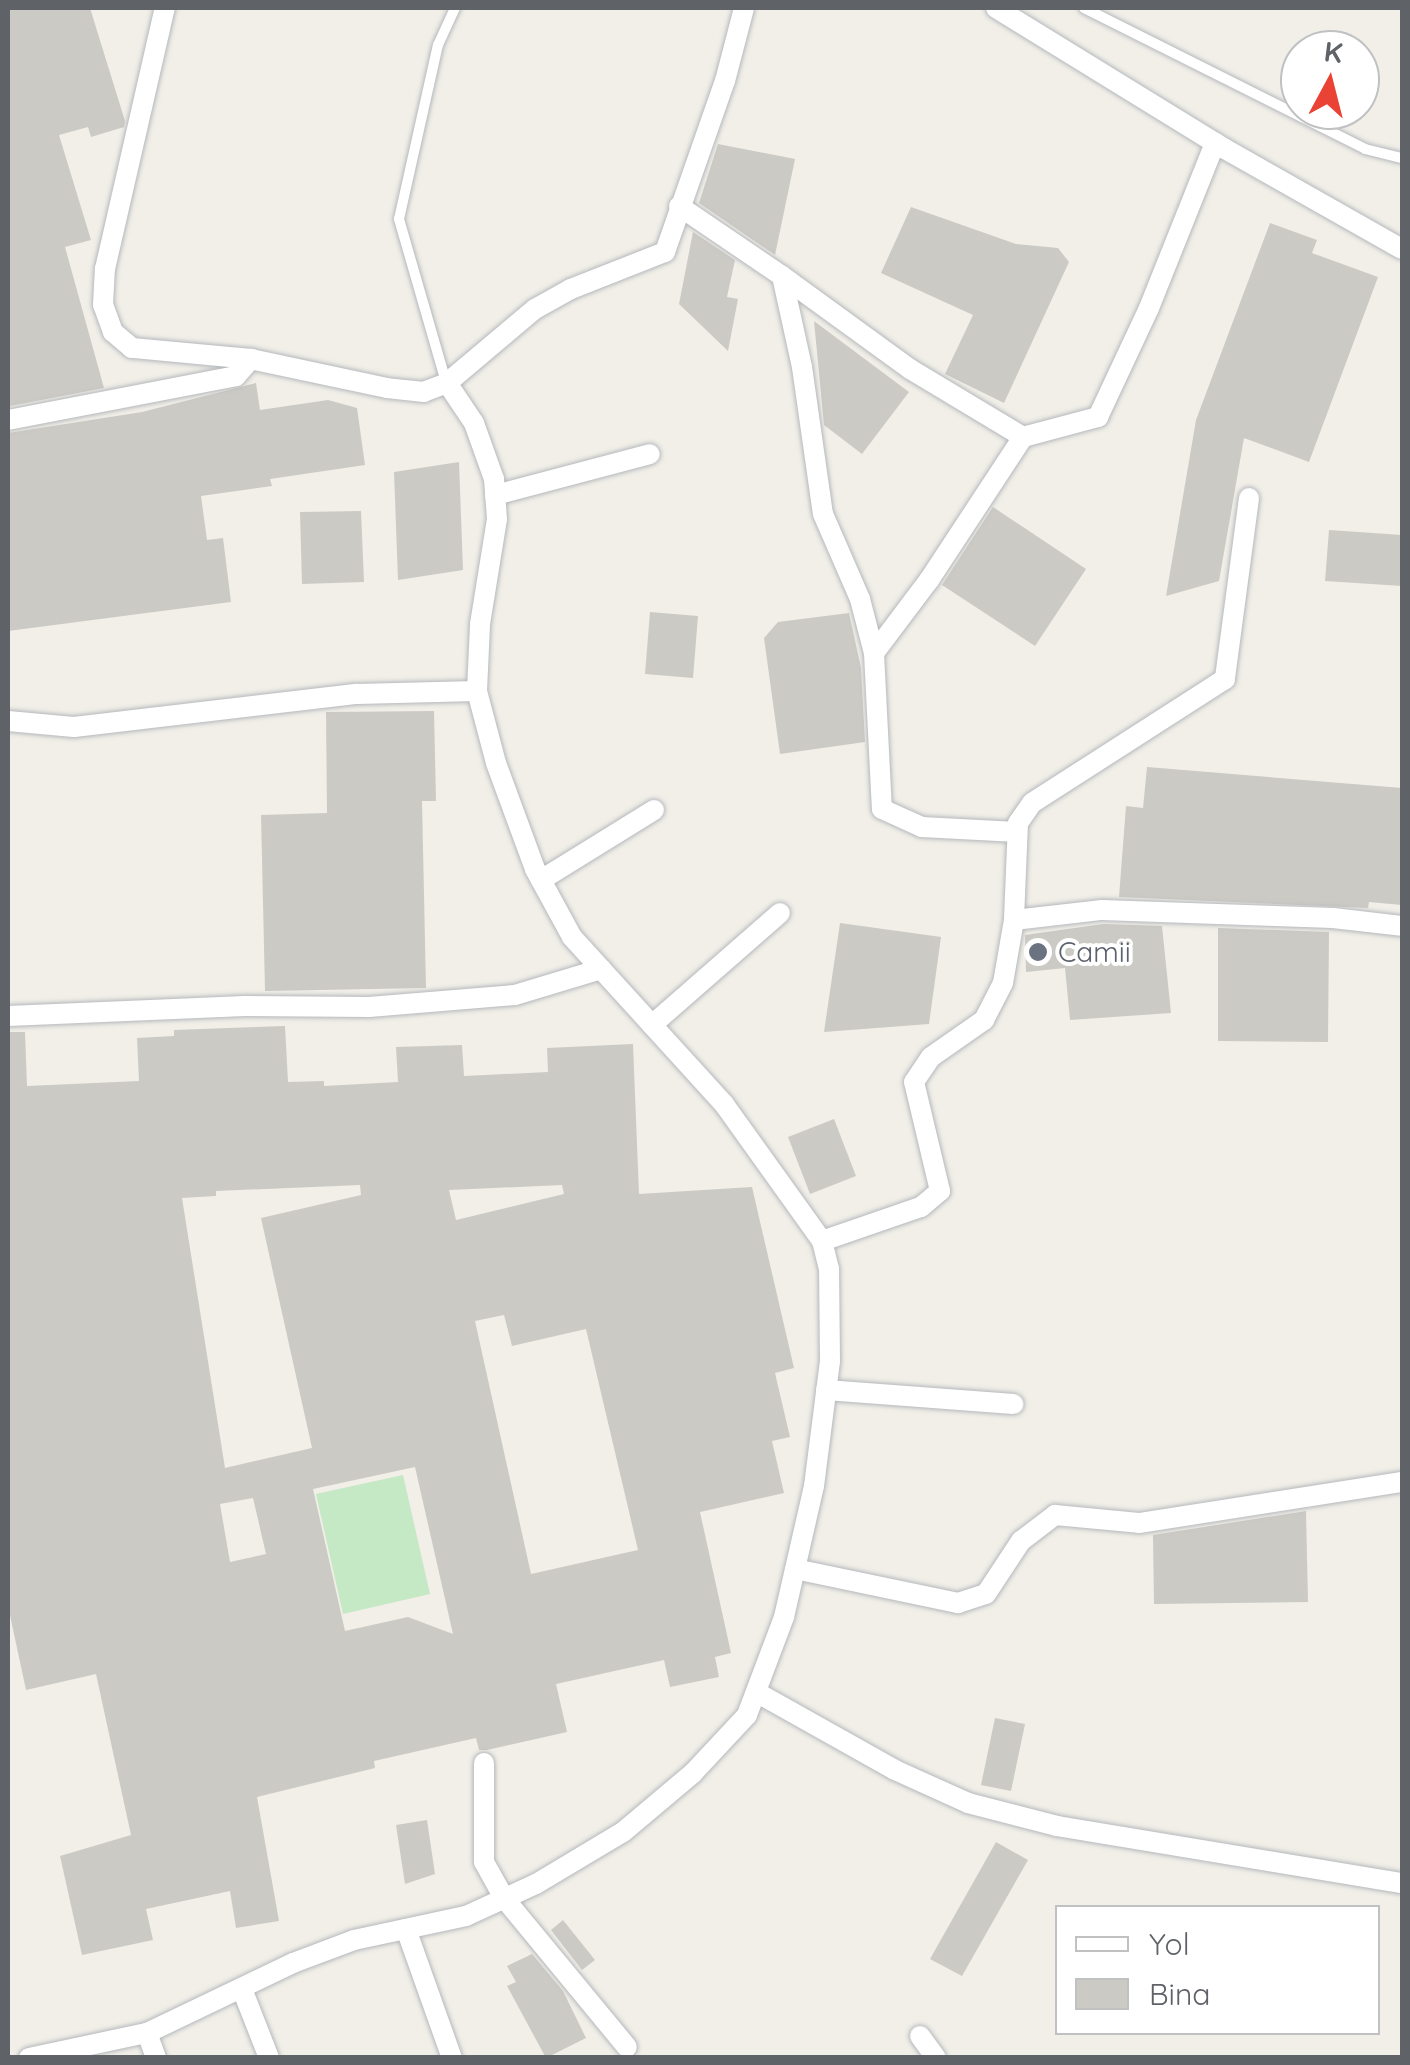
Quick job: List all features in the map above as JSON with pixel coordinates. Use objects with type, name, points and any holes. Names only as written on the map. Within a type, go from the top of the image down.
[{"type":"street","points":[[165,8],[105,269],[103,305],[113,332],[132,348],[251,359],[424,392],[446,383],[536,309],[571,288],[635,268],[665,252],[724,81],[744,8]]},
{"type":"street","points":[[996,8],[1215,142],[1402,249]]},
{"type":"street","points":[[874,653],[929,580],[1022,437],[1098,417],[1149,308],[1215,142]]},
{"type":"street","points":[[679,206],[910,368],[1022,437]]},
{"type":"street","points":[[782,276],[802,367],[823,514],[860,600],[874,653],[882,810],[922,827],[1017,832]]},
{"type":"street","points":[[8,420],[236,376],[251,359]]},
{"type":"street","points":[[32,2057],[147,2034],[293,1963],[354,1940],[466,1916],[623,1832],[694,1774],[747,1715],[784,1617],[814,1486],[826,1390],[829,1269],[822,1241],[724,1104],[572,938],[541,880],[496,763],[477,690],[480,624],[497,519],[494,479],[474,424],[446,383]]},
{"type":"street","points":[[495,496],[650,454]]},
{"type":"street","points":[[822,1241],[922,1207],[940,1191],[914,1082],[931,1058],[984,1020],[1003,984],[1014,920],[1017,832],[1032,803],[1225,679],[1249,498]]},
{"type":"street","points":[[8,721],[74,727],[357,694],[477,690]]},
{"type":"street","points":[[541,880],[654,810]]},
{"type":"street","points":[[1014,920],[1102,910],[1333,918],[1402,926]]},
{"type":"street","points":[[652,1025],[780,913]]},
{"type":"street","points":[[8,1016],[369,1006],[515,994],[601,968]]},
{"type":"street","points":[[826,1390],[1012,1404]]},
{"type":"street","points":[[795,1569],[958,1603],[986,1594],[1021,1542],[1055,1514],[1140,1524],[1402,1482]]},
{"type":"street","points":[[756,1692],[895,1770],[968,1803],[1057,1826],[1402,1883]]},
{"type":"street","points":[[484,1762],[484,1862],[504,1898],[627,2047]]},
{"type":"street","points":[[406,1929],[452,2058]]},
{"type":"street","points":[[242,1989],[269,2058]]},
{"type":"street","points":[[147,2034],[156,2058]]},
{"type":"street","points":[[920,2036],[936,2058]]},
{"type":"lane","points":[[446,383],[399,220],[438,45],[454,8]]},
{"type":"lane","points":[[1084,8],[1365,148],[1402,158]]},
{"type":"green space","points":[[403,1475],[430,1594],[343,1614],[316,1494]]},
{"type":"building","points":[[8,8],[90,8],[125,121],[124,127],[91,137],[88,127],[59,135],[91,240],[65,247],[104,388],[10,406]]},
{"type":"building","points":[[718,144],[795,159],[775,255],[699,203]]},
{"type":"building","points":[[911,207],[1016,244],[1058,248],[1069,262],[1004,403],[945,374],[973,315],[881,273]]},
{"type":"building","points":[[1270,223],[1317,240],[1312,253],[1378,277],[1309,462],[1244,438],[1219,581],[1166,596],[1196,420]]},
{"type":"building","points":[[693,232],[735,260],[727,297],[738,299],[728,351],[679,304]]},
{"type":"building","points":[[814,321],[909,392],[862,454],[824,425]]},
{"type":"building","points":[[256,383],[260,410],[328,400],[357,408],[365,465],[270,479],[272,486],[201,496],[207,540],[223,538],[231,602],[8,631],[8,433],[142,412]]},
{"type":"building","points":[[459,462],[463,570],[398,580],[394,472]]},
{"type":"building","points":[[993,507],[1086,569],[1035,646],[942,585]]},
{"type":"building","points":[[361,511],[364,582],[302,584],[300,512]]},
{"type":"building","points":[[1329,530],[1402,535],[1402,586],[1325,581]]},
{"type":"building","points":[[650,612],[698,616],[693,678],[645,674]]},
{"type":"building","points":[[849,613],[861,668],[865,742],[780,754],[764,638],[778,622]]},
{"type":"building","points":[[434,711],[436,801],[422,801],[426,988],[265,991],[261,815],[327,813],[326,712]]},
{"type":"building","points":[[1147,767],[1402,788],[1402,905],[1369,902],[1368,908],[1119,897],[1126,806],[1143,808]]},
{"type":"building","points":[[840,923],[941,937],[929,1024],[824,1032]]},
{"type":"building","points":[[1103,924],[1162,926],[1171,1013],[1070,1020],[1065,968],[1026,972],[1025,935]]},
{"type":"building","points":[[1218,928],[1329,932],[1328,1042],[1218,1041]]},
{"type":"building","points":[[285,1026],[288,1082],[324,1081],[324,1086],[398,1082],[396,1047],[462,1045],[464,1076],[548,1072],[547,1048],[633,1044],[639,1194],[752,1187],[794,1368],[775,1373],[790,1437],[772,1441],[784,1493],[700,1512],[731,1653],[715,1657],[719,1677],[670,1687],[664,1660],[556,1684],[567,1732],[487,1750],[479,1750],[476,1738],[374,1761],[375,1768],[257,1797],[279,1921],[236,1928],[230,1891],[146,1909],[153,1940],[82,1955],[60,1856],[131,1835],[96,1674],[26,1690],[8,1606],[8,1032],[25,1032],[27,1086],[139,1081],[137,1038],[174,1036],[174,1030]],"holes":[[[360,1185],[361,1195],[261,1218],[312,1448],[225,1468],[182,1198],[216,1196],[216,1191]],[[562,1185],[564,1194],[456,1220],[449,1190]],[[504,1315],[512,1346],[586,1329],[638,1550],[531,1574],[475,1321]],[[415,1467],[453,1634],[408,1617],[345,1631],[313,1489]],[[253,1498],[266,1554],[230,1562],[220,1504]]]},
{"type":"building","points":[[834,1119],[856,1176],[810,1194],[788,1137]]},
{"type":"building","points":[[1306,1511],[1308,1602],[1154,1604],[1153,1535]]},
{"type":"building","points":[[995,1718],[1025,1724],[1011,1791],[981,1785]]},
{"type":"building","points":[[427,1820],[435,1874],[405,1884],[396,1825]]},
{"type":"building","points":[[996,1842],[1028,1860],[962,1976],[930,1959]]},
{"type":"building","points":[[563,1920],[595,1960],[582,1970],[551,1930]]},
{"type":"building","points":[[532,1954],[563,1991],[586,2038],[546,2058],[507,1986],[516,1982],[507,1966]]},
{"type":"place","name":"Camii","points":[[1038,952]]}]
